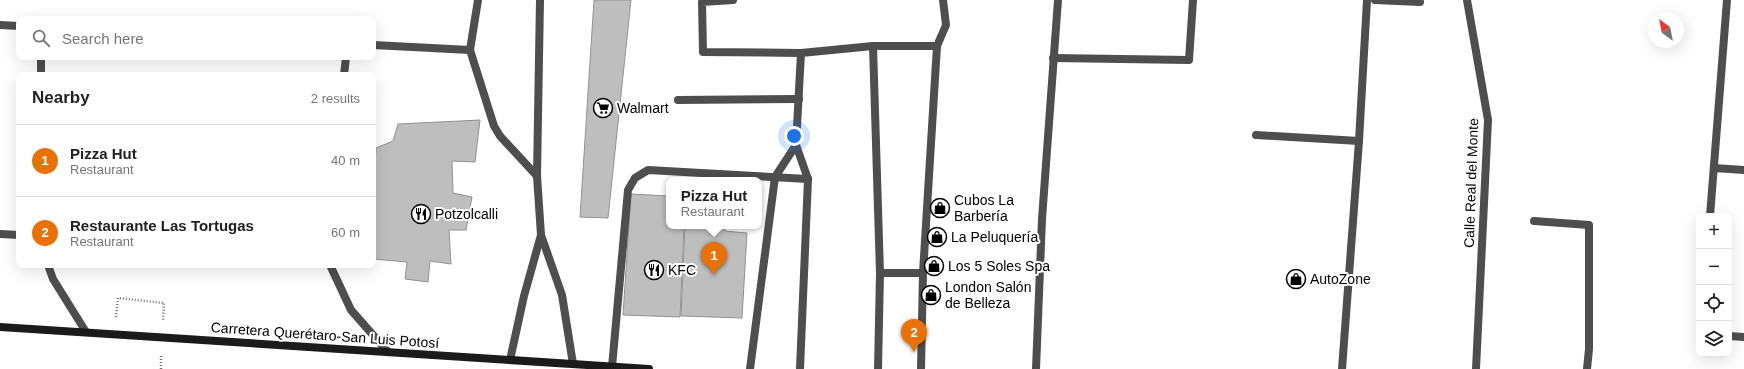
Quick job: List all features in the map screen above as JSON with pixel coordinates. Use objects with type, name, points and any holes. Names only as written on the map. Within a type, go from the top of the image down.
[{"type":"main road","name":"Carretera Querétaro-San Luis Potosí","points":[[0,327],[649,369]]},
{"type":"street","points":[[478,0],[470,50],[494,126],[500,136],[537,176]]},
{"type":"street","points":[[540,0],[537,176],[541,235],[562,295],[573,364]]},
{"type":"street","points":[[733,0],[702,2],[703,52],[801,53],[873,46],[937,46]]},
{"type":"street","points":[[921,369],[923,273],[937,46],[946,25],[943,0]]},
{"type":"street","points":[[1036,369],[1042,219],[1058,0]]},
{"type":"street","points":[[1053,58],[1189,60],[1193,0]]},
{"type":"street","points":[[1342,369],[1367,0]]},
{"type":"street","points":[[1375,0],[1420,2]]},
{"type":"street","name":"Calle Real del Monte","points":[[1467,0],[1488,120],[1476,369]]},
{"type":"street","points":[[1710,213],[1727,0]]},
{"type":"street","points":[[0,25],[16,26]]},
{"type":"street","points":[[376,45],[470,50]]},
{"type":"street","points":[[873,46],[880,273],[878,369]]},
{"type":"street","points":[[800,369],[808,178],[796,146],[801,53]]},
{"type":"street","points":[[41,60],[41,72]]},
{"type":"street","points":[[344,72],[346,60]]},
{"type":"street","points":[[678,100],[799,98]]},
{"type":"street","points":[[1256,135],[1358,141]]},
{"type":"street","points":[[750,369],[775,177],[796,146]]},
{"type":"street","points":[[1714,168],[1744,170]]},
{"type":"street","points":[[612,367],[628,190],[635,178],[648,170],[808,178]]},
{"type":"street","points":[[1534,221],[1589,225],[1589,349],[1587,369]]},
{"type":"street","points":[[0,234],[16,235]]},
{"type":"street","points":[[510,360],[524,296],[541,235]]},
{"type":"street","points":[[49,268],[53,279],[86,332]]},
{"type":"street","points":[[331,268],[351,310],[388,352]]},
{"type":"street","points":[[880,273],[923,273]]},
{"type":"street","points":[[1732,336],[1744,337]]},
{"type":"path","points":[[118,298],[164,303]]},
{"type":"building","name":"Walmart","points":[[594,0],[631,0],[608,218],[580,217]]},
{"type":"building","name":"Potzolcalli","points":[[480,120],[475,162],[452,161],[453,193],[472,197],[466,230],[449,230],[451,264],[430,261],[428,282],[405,279],[407,262],[376,259],[376,148],[393,141],[398,124]]},
{"type":"building","name":"KFC","points":[[631,194],[666,196],[666,229],[684,229],[680,317],[623,315]]},
{"type":"building","points":[[685,229],[725,229],[725,231],[747,233],[742,318],[681,316]]},
{"type":"place","name":"Walmart","points":[[603,108]]},
{"type":"place","name":"Cubos La Barbería","points":[[940,208]]},
{"type":"place","name":"Potzolcalli","points":[[421,214]]},
{"type":"place","name":"La Peluquería","points":[[937,237]]},
{"type":"place","name":"Los 5 Soles Spa","points":[[934,266]]},
{"type":"place","name":"KFC","points":[[654,270]]},
{"type":"place","name":"Pizza Hut","points":[[714,275]]},
{"type":"place","name":"AutoZone","points":[[1296,279]]},
{"type":"place","name":"London Salón de Belleza","points":[[931,295]]},
{"type":"place","name":"Restaurante Las Tortugas","points":[[914,352]]}]
